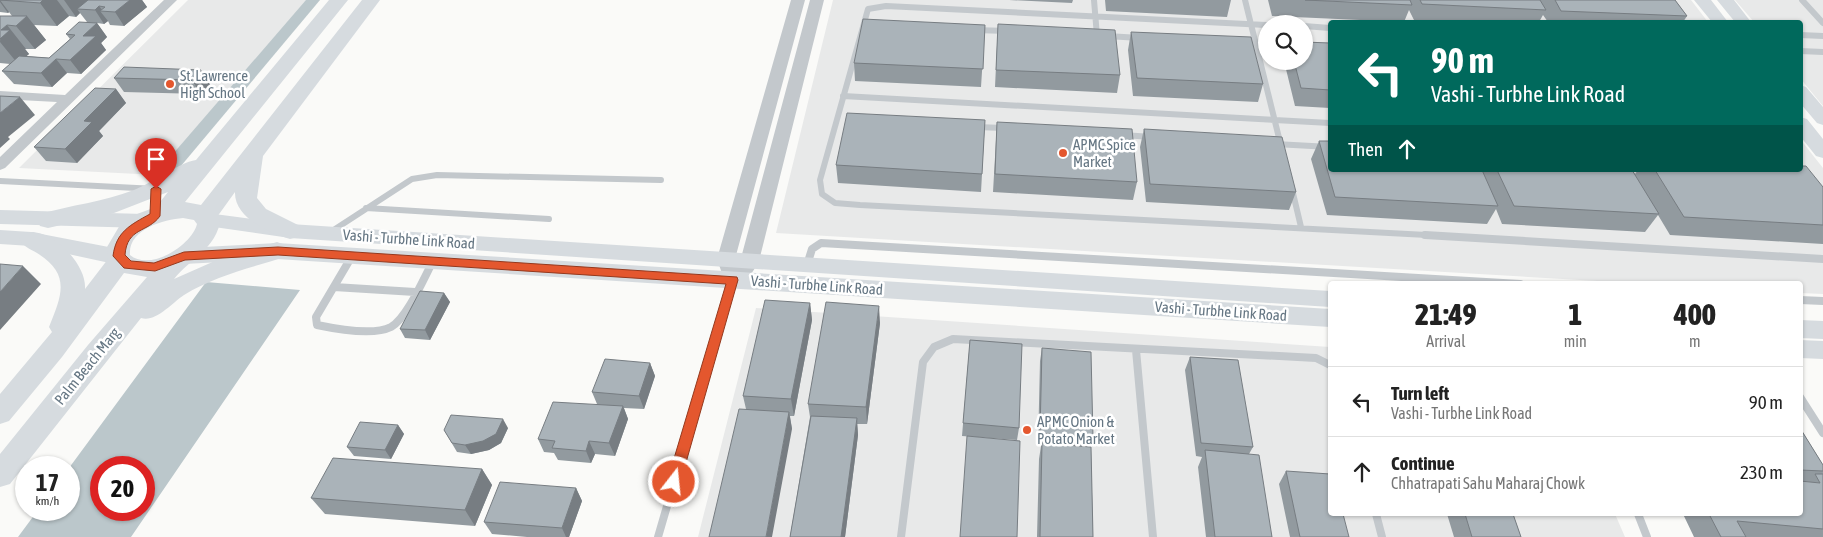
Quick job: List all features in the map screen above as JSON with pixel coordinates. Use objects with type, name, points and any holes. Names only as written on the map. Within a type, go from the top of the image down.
[{"type":"main road","points":[[0,413],[53,350],[120,258],[119,248],[123,238],[155,216],[215,152],[339,0]]},
{"type":"main road","points":[[0,217],[48,220],[155,216],[189,210],[206,218],[252,154],[371,0]]},
{"type":"main road","points":[[1702,0],[1718,20]]},
{"type":"main road","points":[[1725,0],[1742,20]]},
{"type":"main road","points":[[1803,96],[1823,120]]},
{"type":"main road","points":[[1803,127],[1823,152]]},
{"type":"main road","points":[[48,220],[91,213],[126,203],[181,176],[215,152]]},
{"type":"main road","points":[[97,352],[153,304],[179,286],[284,241],[258,215],[246,199],[247,179],[252,154]]},
{"type":"main road","name":"Vashi - Turbhe Link Road","points":[[206,218],[284,241],[353,256],[1328,318]]},
{"type":"main road","name":"Palm Beach Marg","points":[[0,475],[97,352],[181,258],[205,237],[208,228],[206,218]]},
{"type":"main road","name":"Vashi - Turbhe Link Road","points":[[181,258],[327,234],[1328,298]]},
{"type":"main road","points":[[0,237],[31,239],[120,258],[128,266],[147,268],[181,258]]},
{"type":"main road","points":[[31,239],[52,250],[64,260],[73,274],[74,289],[69,311],[53,350]]},
{"type":"main road","points":[[1803,329],[1823,330]]},
{"type":"main road","points":[[1803,349],[1823,350]]},
{"type":"street","points":[[0,165],[171,0]]},
{"type":"street","points":[[798,0],[726,260],[733,280],[750,261],[817,0]]},
{"type":"street","points":[[0,96],[68,99]]},
{"type":"lane","points":[[1094,0],[1097,36]]},
{"type":"lane","points":[[1245,0],[1283,153]]},
{"type":"lane","points":[[1802,0],[1823,23]]},
{"type":"lane","points":[[1258,24],[886,6],[868,9],[862,24],[820,180],[822,194],[835,202],[1302,227],[1823,259]]},
{"type":"lane","points":[[862,24],[872,25]]},
{"type":"lane","points":[[1313,27],[1328,28]]},
{"type":"lane","points":[[970,30],[1019,32]]},
{"type":"lane","points":[[1803,35],[1823,36]]},
{"type":"lane","points":[[1087,36],[1147,38]]},
{"type":"lane","points":[[1236,43],[1256,44]]},
{"type":"lane","points":[[1803,51],[1823,52]]},
{"type":"lane","points":[[843,96],[1328,123]]},
{"type":"lane","points":[[837,118],[846,119]]},
{"type":"lane","points":[[965,126],[1014,129]]},
{"type":"lane","points":[[1113,134],[1162,137]]},
{"type":"lane","points":[[1271,144],[1328,147]]},
{"type":"lane","points":[[327,234],[412,179],[437,175],[661,180]]},
{"type":"lane","points":[[0,181],[156,189],[155,216]]},
{"type":"lane","points":[[1290,181],[1302,227]]},
{"type":"lane","points":[[366,208],[549,219]]},
{"type":"lane","points":[[806,265],[812,249],[821,243],[1469,281]]},
{"type":"lane","points":[[353,256],[316,317],[317,325],[384,329],[394,326],[400,319],[433,261]]},
{"type":"lane","points":[[658,537],[733,280]]},
{"type":"lane","points":[[334,287],[415,292]]},
{"type":"lane","points":[[1803,300],[1823,301]]},
{"type":"lane","points":[[901,537],[923,362],[934,347],[953,338],[985,338],[1136,350],[1316,358],[1328,364]]},
{"type":"lane","points":[[1136,350],[1153,537]]},
{"type":"lane","points":[[1803,402],[1823,433]]},
{"type":"lane","points":[[1377,516],[1382,537]]},
{"type":"lane","points":[[1639,516],[1647,537]]},
{"type":"shaded area","name":"St. Lawrence High School","points":[[188,0],[309,0],[158,175],[19,168]]},
{"type":"shaded area","name":"APMC Spice Market","points":[[833,0],[1691,0],[1706,20],[1328,20],[1328,172],[1803,172],[1803,143],[1823,168],[1823,294],[1803,293],[1803,281],[1598,281],[776,233]]},
{"type":"shaded area","points":[[1735,0],[1823,0],[1823,106],[1803,82],[1803,20],[1752,20]]},
{"type":"shaded area","points":[[206,282],[300,290],[155,502],[155,456],[90,456],[90,521],[142,521],[131,537],[18,537],[30,521],[80,521],[80,456],[78,456]]},
{"type":"shaded area","name":"APMC Onion & Potato Market","points":[[756,308],[1328,347],[1328,516],[1616,516],[1625,537],[698,537]]},
{"type":"building","points":[[0,0],[43,0],[40,3]]},
{"type":"building","points":[[88,0],[130,0],[115,12],[100,11],[105,7],[99,6],[95,10],[77,9]]},
{"type":"building","points":[[1305,0],[1410,0],[1412,5]]},
{"type":"building","points":[[1420,0],[1540,0],[1546,10],[1422,4]]},
{"type":"building","points":[[1555,0],[1675,0],[1687,16],[1561,11]]},
{"type":"building","points":[[0,16],[27,16],[16,26],[7,25],[1,30],[10,30],[0,39]]},
{"type":"building","points":[[863,19],[985,25],[983,69],[854,63]]},
{"type":"building","points":[[79,22],[97,23],[83,36],[96,36],[70,60],[56,59],[41,73],[2,71],[19,56],[49,58],[75,35],[66,34]]},
{"type":"building","points":[[998,24],[1115,30],[1120,75],[996,70]]},
{"type":"building","points":[[1131,32],[1251,37],[1263,84],[1137,78]]},
{"type":"building","points":[[1313,42],[1328,43],[1328,90],[1301,88],[1296,70],[1313,70]]},
{"type":"building","points":[[124,67],[201,70],[192,80],[114,78]]},
{"type":"building","points":[[95,88],[116,89],[84,121],[92,122],[65,149],[34,147]]},
{"type":"building","points":[[0,96],[20,97],[0,113]]},
{"type":"building","points":[[847,113],[985,120],[982,174],[836,165]]},
{"type":"building","points":[[997,122],[1132,129],[1137,182],[995,174]]},
{"type":"building","points":[[1144,129],[1282,137],[1296,192],[1150,184]]},
{"type":"building","points":[[1319,141],[1328,141],[1328,172],[1483,172],[1498,206],[1335,197]]},
{"type":"building","points":[[1803,166],[1806,166],[1823,187],[1823,225],[1684,217],[1656,172],[1803,172]]},
{"type":"building","points":[[1498,172],[1633,172],[1659,214],[1514,206]]},
{"type":"building","points":[[0,264],[23,266],[0,292]]},
{"type":"building","points":[[420,291],[444,293],[425,330],[400,329]]},
{"type":"building","points":[[765,300],[810,303],[791,399],[743,396]]},
{"type":"building","points":[[826,302],[879,306],[866,407],[808,404]]},
{"type":"building","points":[[970,340],[1022,344],[1019,428],[963,423]]},
{"type":"building","points":[[1042,348],[1091,352],[1093,438],[1040,433]]},
{"type":"building","points":[[1190,357],[1238,360],[1253,447],[1201,443]]},
{"type":"building","points":[[605,359],[650,363],[639,396],[592,392]]},
{"type":"building","points":[[553,402],[623,406],[609,443],[589,441],[586,451],[552,448],[555,441],[538,439]]},
{"type":"building","points":[[739,409],[789,412],[766,537],[709,537]]},
{"type":"building","points":[[451,415],[503,419],[496,434],[483,441],[465,445],[452,443],[444,430]]},
{"type":"building","points":[[811,416],[857,418],[841,537],[790,537]]},
{"type":"building","points":[[360,422],[398,425],[385,450],[347,447]]},
{"type":"building","points":[[1803,433],[1823,465],[1823,471],[1803,470]]},
{"type":"building","points":[[967,436],[1020,441],[1017,537],[960,537]]},
{"type":"building","points":[[1042,443],[1091,447],[1093,537],[1040,537]]},
{"type":"building","points":[[1205,450],[1259,455],[1272,537],[1215,537]]},
{"type":"building","points":[[333,458],[482,469],[465,510],[311,498]]},
{"type":"building","points":[[1286,471],[1328,474],[1328,516],[1344,516],[1349,537],[1300,537]]},
{"type":"building","points":[[1815,474],[1823,474],[1823,529],[1737,521],[1746,537],[1721,537],[1710,516],[1803,516],[1803,481],[1820,483]]},
{"type":"building","points":[[500,482],[576,488],[562,528],[484,522]]},
{"type":"building","points":[[1466,516],[1514,516],[1521,537],[1472,537]]},
{"type":"waterway","points":[[159,181],[313,0]]},
{"type":"place","name":"St. Lawrence High School","points":[[170,84]]},
{"type":"place","name":"APMC Spice Market","points":[[1063,153]]},
{"type":"place","name":"APMC Onion & Potato Market","points":[[1027,430]]},
{"type":"route","points":[[156,189],[155,216],[132,229],[120,243],[119,256],[128,266],[140,268],[155,267],[178,260],[184,256],[278,251],[733,280],[674,482]]}]
